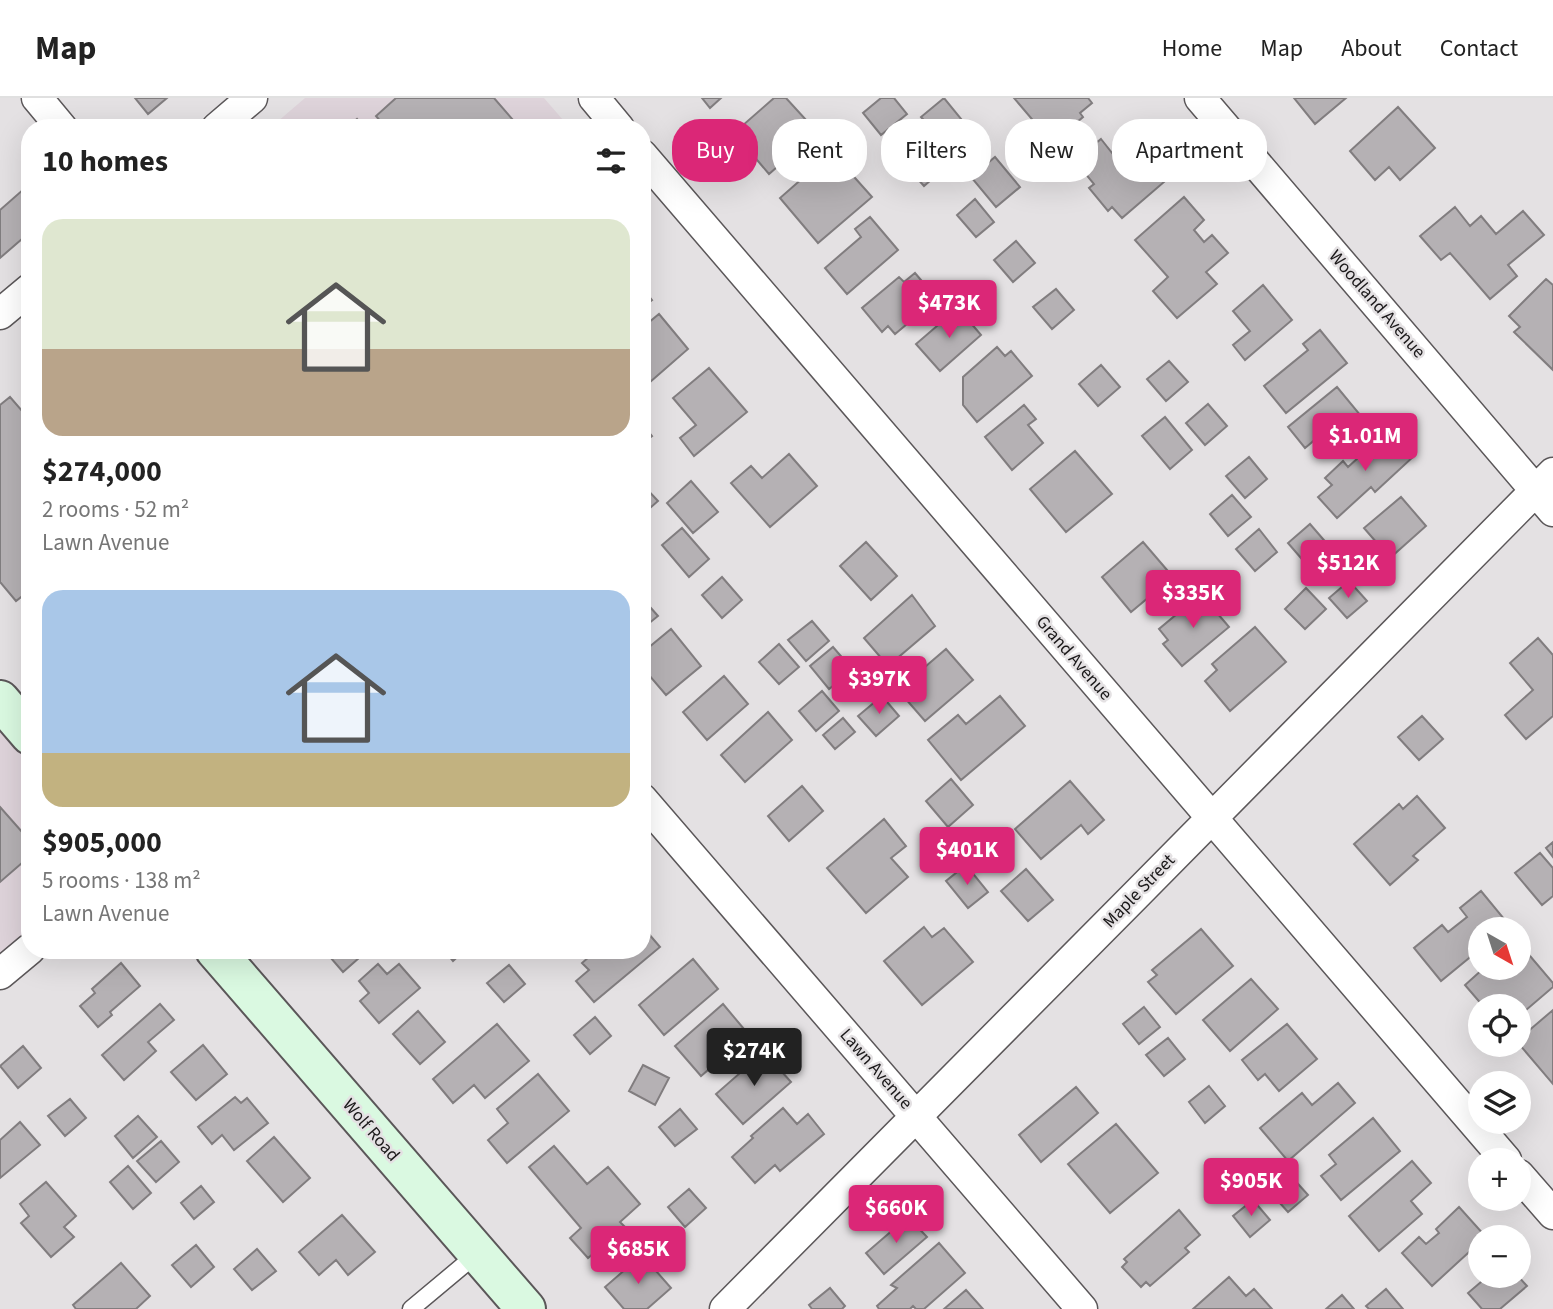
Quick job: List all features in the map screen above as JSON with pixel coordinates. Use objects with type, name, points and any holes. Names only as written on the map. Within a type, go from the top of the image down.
[{"type":"main road","points":[[0,700],[21,724]]},
{"type":"main road","name":"Wolf Road","points":[[223,959],[526,1309]]},
{"type":"street","points":[[37,98],[54,119]]},
{"type":"street","points":[[228,119],[252,98]]},
{"type":"street","points":[[594,98],[611,119]]},
{"type":"street","name":"Woodland Avenue","points":[[1200,98],[1547,491]]},
{"type":"street","name":"Grand Avenue","points":[[651,166],[1496,1148]]},
{"type":"street","points":[[0,314],[21,296]]},
{"type":"street","name":"Maple Street","points":[[725,1309],[918,1117],[1210,818],[1547,491]]},
{"type":"street","name":"Lawn Avenue","points":[[651,809],[1082,1309]]},
{"type":"street","points":[[0,974],[21,956]]},
{"type":"street","points":[[1531,1189],[1553,1214]]},
{"type":"lane","points":[[411,1309],[478,1253]]},
{"type":"shaded area","points":[[305,98],[544,98],[562,119],[280,119]]},
{"type":"shaded area","points":[[0,713],[21,738],[21,950],[0,967]]},
{"type":"building","points":[[135,98],[167,98],[148,114]]},
{"type":"building","points":[[396,98],[494,98],[512,119],[378,119],[376,116]]},
{"type":"building","points":[[702,98],[721,98],[710,108]]},
{"type":"building","points":[[774,98],[786,98],[805,119],[772,119],[772,171],[769,174],[758,161],[758,119],[750,119]]},
{"type":"building","points":[[881,98],[894,98],[907,114],[901,119],[881,119],[881,135],[863,113]]},
{"type":"building","points":[[944,98],[961,119],[923,119],[921,117]]},
{"type":"building","points":[[1014,98],[1088,98],[1092,103],[1080,113],[1083,117],[1081,119],[1032,119]]},
{"type":"building","points":[[1294,98],[1346,98],[1315,124]]},
{"type":"building","points":[[1398,107],[1435,148],[1400,180],[1389,167],[1375,180],[1350,151]]},
{"type":"building","points":[[1101,139],[1112,153],[1112,182],[1164,182],[1122,218],[1112,207],[1108,211],[1089,188],[1094,184],[1092,182],[1098,182],[1098,142]]},
{"type":"building","points":[[995,157],[1005,169],[1005,182],[1016,182],[1020,187],[996,207],[975,182],[991,182],[991,160]]},
{"type":"building","points":[[798,182],[859,182],[872,197],[818,243],[780,198]]},
{"type":"building","points":[[21,192],[21,240],[0,258],[0,210]]},
{"type":"building","points":[[1184,197],[1204,220],[1194,230],[1204,242],[1212,235],[1228,253],[1206,272],[1217,284],[1177,318],[1153,291],[1168,277],[1135,240]]},
{"type":"building","points":[[975,199],[994,222],[976,237],[957,215]]},
{"type":"building","points":[[1455,207],[1470,226],[1481,216],[1496,234],[1523,211],[1544,235],[1508,265],[1517,276],[1490,299],[1450,253],[1441,260],[1420,236]]},
{"type":"building","points":[[870,217],[898,250],[847,294],[825,268],[861,237],[855,229]]},
{"type":"building","points":[[1016,241],[1035,263],[1013,282],[994,260]]},
{"type":"building","points":[[915,273],[937,299],[895,334],[888,326],[882,332],[862,308],[899,277],[904,282]]},
{"type":"building","points":[[1546,279],[1553,285],[1553,370],[1514,332],[1520,327],[1509,316]]},
{"type":"building","points":[[1263,285],[1292,320],[1245,360],[1233,345],[1250,331],[1233,311]]},
{"type":"building","points":[[1056,289],[1074,310],[1052,329],[1033,307]]},
{"type":"building","points":[[958,308],[981,335],[940,371],[916,344]]},
{"type":"building","points":[[659,314],[688,349],[651,381],[651,321]]},
{"type":"building","points":[[1320,330],[1347,363],[1286,413],[1264,386],[1308,350],[1303,344]]},
{"type":"building","points":[[997,347],[1005,356],[1011,351],[1032,376],[977,422],[963,405],[963,377]]},
{"type":"building","points":[[1169,361],[1188,382],[1166,401],[1147,379]]},
{"type":"building","points":[[1101,365],[1120,387],[1098,406],[1079,384]]},
{"type":"building","points":[[709,368],[747,412],[694,456],[680,438],[696,425],[673,398]]},
{"type":"building","points":[[1337,387],[1366,422],[1329,453],[1317,438],[1305,448],[1288,427]]},
{"type":"building","points":[[10,397],[21,410],[21,597],[16,601],[0,582],[0,405]]},
{"type":"building","points":[[1208,404],[1227,426],[1205,445],[1186,423]]},
{"type":"building","points":[[1024,405],[1036,419],[1028,425],[1043,443],[1012,470],[985,437]]},
{"type":"building","points":[[1165,417],[1192,450],[1170,469],[1142,436]]},
{"type":"building","points":[[1390,429],[1414,456],[1375,492],[1371,487],[1337,518],[1318,497],[1332,485],[1325,478],[1343,461],[1348,467]]},
{"type":"building","points":[[1075,451],[1112,494],[1066,532],[1030,489]]},
{"type":"building","points":[[789,454],[817,486],[770,527],[731,483],[751,466],[762,478]]},
{"type":"building","points":[[1249,457],[1267,479],[1245,498],[1226,476]]},
{"type":"building","points":[[691,481],[718,512],[693,533],[667,503]]},
{"type":"building","points":[[651,494],[658,501],[651,507]]},
{"type":"building","points":[[1232,495],[1251,517],[1228,536],[1210,514]]},
{"type":"building","points":[[1401,497],[1426,526],[1390,558],[1364,528]]},
{"type":"building","points":[[1310,524],[1329,546],[1307,565],[1288,543]]},
{"type":"building","points":[[682,528],[709,559],[689,577],[662,545]]},
{"type":"building","points":[[1259,529],[1277,552],[1255,571],[1236,549]]},
{"type":"building","points":[[866,542],[897,576],[871,600],[840,566]]},
{"type":"building","points":[[1143,542],[1173,577],[1131,612],[1102,577]]},
{"type":"building","points":[[722,577],[742,600],[722,618],[702,595]]},
{"type":"building","points":[[1349,581],[1367,601],[1347,618],[1329,598]]},
{"type":"building","points":[[1306,588],[1326,609],[1305,629],[1285,609]]},
{"type":"building","points":[[1201,594],[1229,627],[1182,666],[1163,644],[1168,640],[1159,629]]},
{"type":"building","points":[[912,595],[935,626],[888,666],[864,638]]},
{"type":"building","points":[[651,608],[658,616],[651,622]]},
{"type":"building","points":[[812,621],[829,641],[806,661],[788,640]]},
{"type":"building","points":[[1255,627],[1286,662],[1230,711],[1205,681],[1217,670],[1212,664]]},
{"type":"building","points":[[671,629],[701,666],[666,695],[651,678],[651,646]]},
{"type":"building","points":[[1538,638],[1553,655],[1553,716],[1526,739],[1505,715],[1533,690],[1510,663]]},
{"type":"building","points":[[779,644],[799,667],[779,684],[759,662]]},
{"type":"building","points":[[833,647],[853,670],[829,689],[810,666]]},
{"type":"building","points":[[946,649],[973,680],[925,721],[898,690]]},
{"type":"building","points":[[724,676],[748,704],[707,740],[683,712]]},
{"type":"building","points":[[822,691],[839,711],[816,731],[799,711]]},
{"type":"building","points":[[882,696],[899,716],[876,736],[858,716]]},
{"type":"building","points":[[1000,696],[1025,726],[961,780],[928,740],[958,715],[966,724]]},
{"type":"building","points":[[768,712],[792,740],[745,782],[721,755]]},
{"type":"building","points":[[1422,716],[1443,739],[1419,760],[1398,737]]},
{"type":"building","points":[[843,718],[855,732],[835,749],[823,735]]},
{"type":"building","points":[[951,779],[973,805],[948,827],[926,801]]},
{"type":"building","points":[[1070,781],[1104,820],[1088,834],[1081,825],[1041,859],[1015,829]]},
{"type":"building","points":[[802,786],[823,811],[789,841],[768,816]]},
{"type":"building","points":[[1417,796],[1445,828],[1413,856],[1418,860],[1390,885],[1354,844],[1399,804],[1403,809]]},
{"type":"building","points":[[0,807],[21,831],[21,864],[0,882]]},
{"type":"building","points":[[884,819],[906,846],[891,858],[908,877],[866,913],[827,868]]},
{"type":"building","points":[[1553,842],[1553,857],[1546,848]]},
{"type":"building","points":[[1540,853],[1553,868],[1553,896],[1542,905],[1515,873]]},
{"type":"building","points":[[966,865],[988,892],[968,908],[946,881]]},
{"type":"building","points":[[1026,869],[1053,900],[1028,921],[1001,891]]},
{"type":"building","points":[[1481,891],[1503,917],[1468,917],[1468,959],[1441,981],[1414,948],[1442,925],[1448,932],[1467,917],[1460,908]]},
{"type":"building","points":[[924,927],[932,937],[944,928],[973,962],[922,1005],[884,961]]},
{"type":"building","points":[[1201,929],[1233,966],[1176,1014],[1148,982],[1157,975],[1152,970]]},
{"type":"building","points":[[651,936],[660,947],[651,954]]},
{"type":"building","points":[[1531,957],[1553,983],[1553,987],[1531,1006],[1531,994],[1473,994],[1465,985],[1471,980],[1531,980]]},
{"type":"building","points":[[332,959],[358,959],[343,972]]},
{"type":"building","points":[[587,959],[646,959],[594,1002],[576,981],[589,970],[582,963]]},
{"type":"building","points":[[693,959],[718,989],[664,1035],[639,1005]]},
{"type":"building","points":[[121,963],[140,986],[110,1012],[112,1015],[98,1027],[80,1006],[95,993],[92,989]]},
{"type":"building","points":[[378,964],[387,974],[399,964],[420,988],[379,1023],[360,1001],[369,993],[359,981]]},
{"type":"building","points":[[509,965],[525,984],[504,1002],[487,983]]},
{"type":"building","points":[[1251,979],[1278,1009],[1230,1051],[1203,1020]]},
{"type":"building","points":[[160,1004],[174,1020],[148,1042],[156,1051],[124,1080],[102,1055]]},
{"type":"building","points":[[723,1004],[749,1035],[701,1076],[675,1046]]},
{"type":"building","points":[[1144,1007],[1160,1027],[1139,1044],[1123,1024]]},
{"type":"building","points":[[1553,1010],[1553,1084],[1530,1057],[1531,1029]]},
{"type":"building","points":[[418,1011],[445,1042],[420,1064],[393,1034]]},
{"type":"building","points":[[595,1017],[611,1036],[590,1054],[574,1035]]},
{"type":"building","points":[[497,1024],[529,1061],[485,1098],[474,1085],[453,1103],[433,1079]]},
{"type":"building","points":[[1287,1024],[1317,1059],[1279,1091],[1265,1074],[1258,1080],[1242,1060]]},
{"type":"building","points":[[1168,1038],[1185,1059],[1164,1076],[1146,1055]]},
{"type":"building","points":[[203,1045],[227,1074],[196,1100],[171,1072]]},
{"type":"building","points":[[23,1046],[41,1068],[18,1088],[0,1066]]},
{"type":"building","points":[[764,1052],[791,1082],[743,1124],[716,1094]]},
{"type":"building","points":[[643,1065],[669,1078],[655,1105],[629,1091]]},
{"type":"building","points":[[538,1074],[569,1111],[507,1163],[488,1140],[508,1123],[497,1109]]},
{"type":"building","points":[[1338,1083],[1355,1103],[1288,1161],[1260,1128],[1302,1093],[1312,1105]]},
{"type":"building","points":[[1209,1086],[1225,1106],[1205,1123],[1189,1102]]},
{"type":"building","points":[[1076,1087],[1098,1113],[1041,1162],[1019,1135]]},
{"type":"building","points":[[235,1097],[241,1103],[247,1098],[268,1123],[234,1150],[222,1135],[212,1144],[198,1127]]},
{"type":"building","points":[[70,1099],[86,1118],[65,1136],[48,1116]]},
{"type":"building","points":[[783,1108],[797,1124],[808,1114],[824,1134],[780,1171],[775,1165],[755,1183],[732,1157]]},
{"type":"building","points":[[680,1109],[697,1129],[675,1146],[659,1127]]},
{"type":"building","points":[[138,1116],[157,1137],[133,1158],[115,1136]]},
{"type":"building","points":[[1373,1118],[1400,1151],[1341,1200],[1321,1176],[1336,1164],[1329,1155]]},
{"type":"building","points":[[20,1122],[40,1145],[0,1178],[0,1140]]},
{"type":"building","points":[[1116,1124],[1158,1173],[1110,1213],[1068,1164]]},
{"type":"building","points":[[274,1137],[310,1178],[283,1202],[247,1161]]},
{"type":"building","points":[[161,1141],[179,1162],[156,1182],[137,1161]]},
{"type":"building","points":[[554,1146],[587,1184],[608,1167],[640,1204],[620,1222],[625,1227],[588,1258],[570,1238],[581,1228],[529,1167]]},
{"type":"building","points":[[1412,1161],[1431,1183],[1411,1201],[1422,1214],[1379,1251],[1349,1216]]},
{"type":"building","points":[[128,1166],[151,1193],[133,1209],[110,1182]]},
{"type":"building","points":[[1290,1175],[1308,1195],[1288,1212],[1270,1192]]},
{"type":"building","points":[[46,1182],[76,1216],[64,1227],[74,1237],[51,1257],[21,1223],[29,1216],[20,1204]]},
{"type":"building","points":[[201,1186],[214,1202],[194,1219],[181,1203]]},
{"type":"building","points":[[689,1189],[706,1208],[685,1227],[668,1207]]},
{"type":"building","points":[[1253,1200],[1270,1220],[1250,1237],[1233,1216]]},
{"type":"building","points":[[1459,1207],[1475,1225],[1468,1225],[1468,1253],[1432,1286],[1402,1253],[1419,1237],[1426,1244],[1439,1233],[1436,1229]]},
{"type":"building","points":[[1179,1210],[1200,1235],[1185,1248],[1189,1252],[1150,1286],[1146,1282],[1141,1287],[1122,1267],[1127,1262],[1124,1259]]},
{"type":"building","points":[[342,1215],[375,1252],[348,1275],[336,1260],[319,1275],[299,1252]]},
{"type":"building","points":[[908,1217],[927,1237],[884,1274],[866,1253]]},
{"type":"building","points":[[939,1243],[965,1273],[924,1309],[916,1309],[913,1306],[910,1309],[879,1309],[877,1306],[897,1288],[891,1285]]},
{"type":"building","points":[[196,1245],[214,1267],[191,1287],[172,1265]]},
{"type":"building","points":[[257,1249],[276,1271],[252,1290],[234,1269]]},
{"type":"building","points":[[642,1255],[671,1288],[647,1309],[624,1309],[605,1287]]},
{"type":"building","points":[[121,1263],[150,1296],[136,1309],[76,1309],[73,1305]]},
{"type":"building","points":[[1229,1277],[1246,1296],[1254,1289],[1272,1309],[1193,1309]]},
{"type":"building","points":[[830,1288],[845,1306],[842,1309],[812,1309],[809,1305]]},
{"type":"building","points":[[1474,1288],[1525,1288],[1500,1309],[1482,1309],[1468,1293]]},
{"type":"building","points":[[1386,1289],[1403,1309],[1369,1309],[1366,1306]]},
{"type":"building","points":[[966,1290],[983,1309],[944,1309]]},
{"type":"building","points":[[1342,1295],[1354,1309],[1326,1309]]}]
